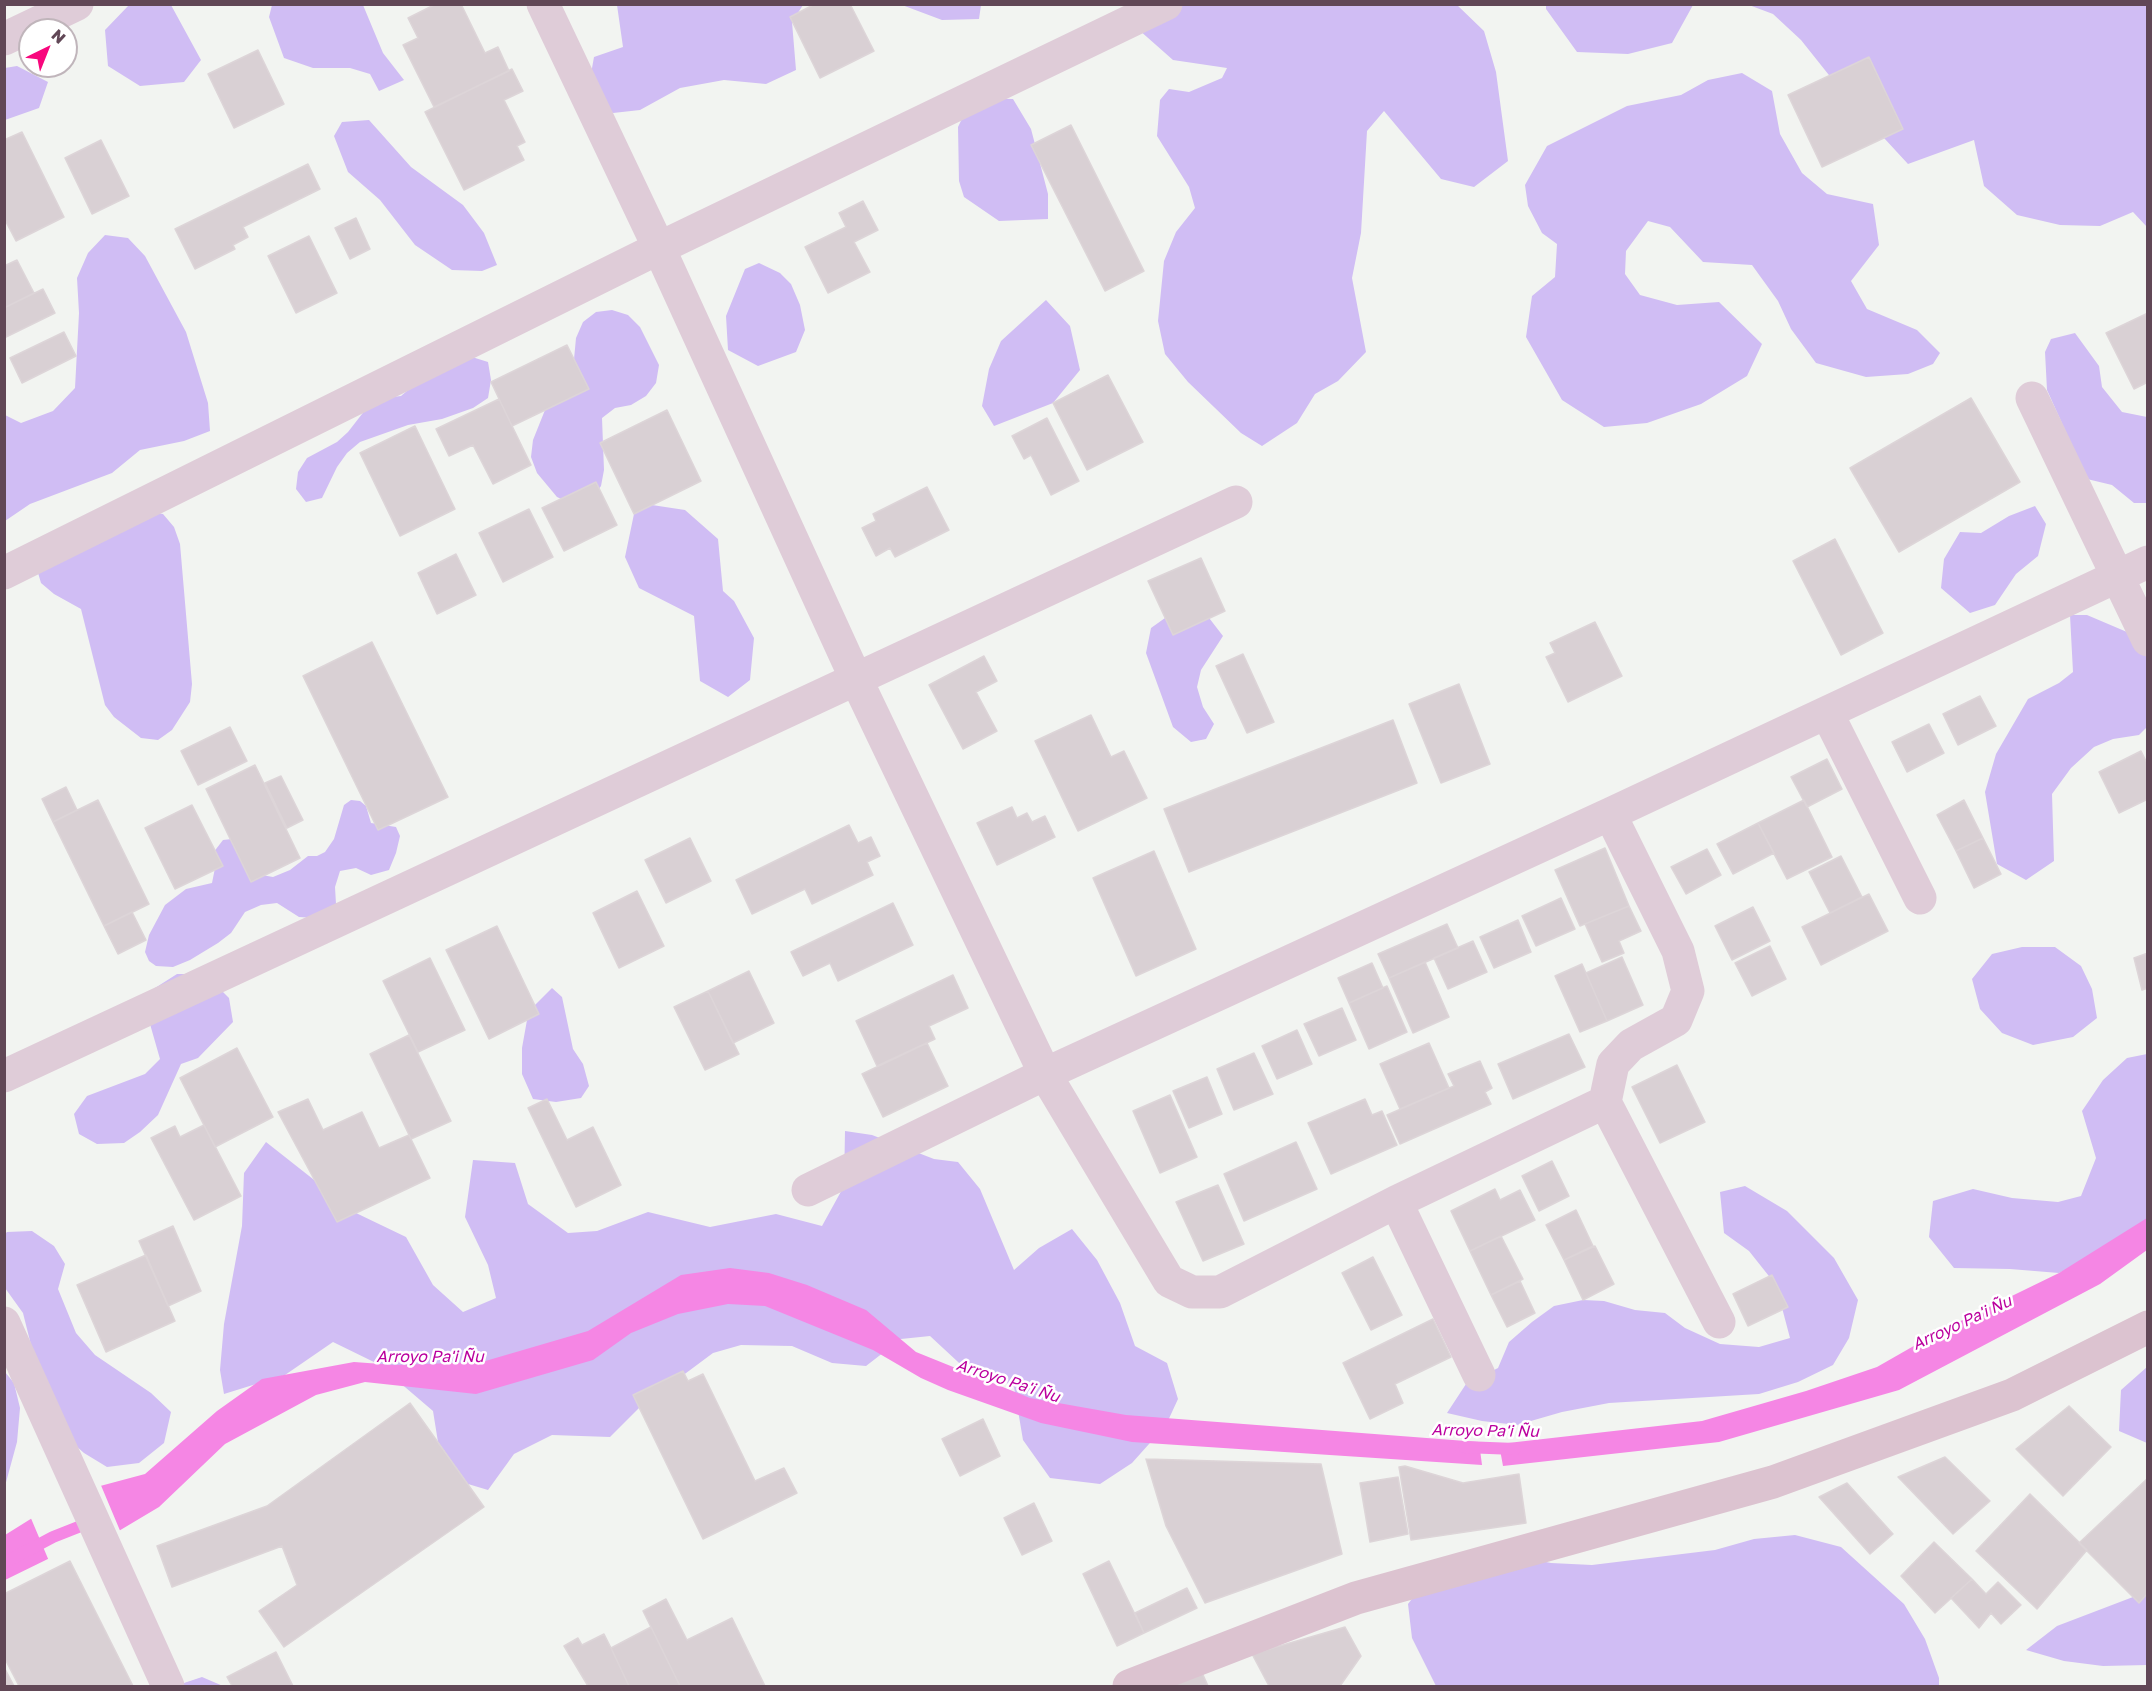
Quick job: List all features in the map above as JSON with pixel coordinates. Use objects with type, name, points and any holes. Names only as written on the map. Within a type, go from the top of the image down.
[{"type":"main road","points":[[1129,1686],[1356,1598],[1773,1482],[2012,1395],[2148,1327]]},
{"type":"street","points":[[4,39],[77,4]]},
{"type":"street","points":[[543,4],[659,248],[856,679],[1045,1074],[1169,1281],[1192,1292],[1220,1292],[1396,1202],[1605,1102]]},
{"type":"street","points":[[4,573],[659,248],[1166,4]]},
{"type":"street","points":[[2032,398],[2148,640]]},
{"type":"street","points":[[4,1076],[1236,502]]},
{"type":"street","points":[[808,1190],[1045,1074],[1610,814],[2148,562]]},
{"type":"street","points":[[1827,713],[1920,898]]},
{"type":"street","points":[[1610,814],[1678,951],[1688,991],[1676,1020],[1631,1045],[1613,1064],[1605,1102],[1719,1322]]},
{"type":"street","points":[[1396,1202],[1479,1375]]},
{"type":"street","points":[[4,1323],[168,1686]]},
{"type":"shaded area","points":[[1456,4],[1484,31],[1496,72],[1508,161],[1474,187],[1441,179],[1384,111],[1367,131],[1361,233],[1352,278],[1366,352],[1338,381],[1315,394],[1297,423],[1262,446],[1241,433],[1188,382],[1165,354],[1158,321],[1164,261],[1176,232],[1195,208],[1189,187],[1157,136],[1160,100],[1169,89],[1189,92],[1222,78],[1227,68],[1173,60],[1130,22],[1133,5]]},
{"type":"shaded area","points":[[1546,4],[1693,5],[1672,43],[1628,54],[1577,52],[1546,9]]},
{"type":"shaded area","points":[[129,5],[171,5],[201,60],[184,82],[140,86],[108,66],[105,30]]},
{"type":"shaded area","points":[[272,5],[363,5],[383,53],[404,80],[379,91],[370,74],[350,68],[313,68],[284,58],[269,17]]},
{"type":"shaded area","points":[[617,5],[803,5],[792,22],[796,70],[766,84],[724,80],[680,88],[640,110],[613,113],[587,96],[594,57],[623,47]]},
{"type":"shaded area","points":[[902,5],[981,5],[979,19],[942,20]]},
{"type":"shaded area","points":[[1749,5],[2147,5],[2147,227],[2133,212],[2100,226],[2060,225],[2017,215],[1984,186],[1974,140],[1908,164],[1848,99],[1801,40],[1773,14]]},
{"type":"shaded area","points":[[17,66],[18,78],[40,78],[48,82],[39,108],[5,120],[5,68]]},
{"type":"shaded area","points":[[1742,73],[1772,91],[1780,134],[1802,173],[1827,194],[1873,204],[1879,245],[1851,281],[1867,309],[1917,330],[1940,353],[1933,364],[1908,374],[1866,377],[1816,363],[1791,329],[1778,301],[1752,265],[1703,262],[1670,227],[1648,221],[1626,251],[1625,274],[1640,295],[1677,305],[1719,302],[1762,344],[1747,376],[1701,404],[1647,423],[1604,427],[1562,400],[1526,337],[1532,296],[1555,277],[1557,244],[1542,233],[1528,206],[1525,185],[1547,146],[1627,106],[1681,95],[1708,80]]},
{"type":"shaded area","points":[[972,98],[1013,99],[1031,129],[1048,194],[1048,219],[999,221],[964,197],[959,181],[958,127]]},
{"type":"shaded area","points":[[369,120],[411,167],[463,205],[484,233],[497,265],[482,271],[452,270],[415,245],[380,200],[348,172],[334,136],[342,122]]},
{"type":"shaded area","points":[[105,235],[128,238],[145,256],[186,332],[208,403],[210,431],[184,441],[140,450],[112,473],[30,504],[5,521],[5,415],[21,423],[53,411],[75,388],[79,313],[77,278],[88,253]]},
{"type":"shaded area","points":[[759,263],[780,273],[791,284],[800,305],[805,330],[796,352],[758,366],[728,350],[726,316],[745,269]]},
{"type":"shaded area","points":[[1046,300],[1070,326],[1080,370],[1053,403],[994,426],[982,406],[989,369],[1001,341]]},
{"type":"shaded area","points":[[612,310],[628,315],[640,327],[659,365],[656,383],[646,396],[631,405],[615,408],[602,418],[604,470],[601,486],[590,501],[572,504],[557,497],[537,473],[531,457],[533,440],[545,410],[573,370],[576,338],[583,322],[596,312]]},
{"type":"shaded area","points":[[2075,333],[2099,366],[2102,387],[2122,412],[2147,417],[2147,503],[2134,503],[2112,485],[2087,479],[2047,390],[2045,352],[2051,339]]},
{"type":"shaded area","points":[[472,357],[488,362],[491,380],[488,398],[473,408],[442,419],[408,425],[360,442],[347,453],[337,467],[322,498],[306,502],[296,489],[298,472],[307,458],[337,442],[369,405],[384,398],[401,396],[427,374]]},
{"type":"shaded area","points":[[652,505],[685,510],[718,539],[723,591],[734,601],[754,638],[750,680],[728,697],[700,681],[694,616],[639,588],[625,557],[634,514]]},
{"type":"shaded area","points":[[2035,506],[2046,524],[2038,556],[2016,574],[1995,605],[1970,613],[1941,588],[1944,559],[1960,532],[1981,533],[2009,516]]},
{"type":"shaded area","points":[[146,511],[163,514],[174,527],[180,544],[192,684],[190,702],[172,730],[158,740],[141,738],[114,717],[105,705],[81,609],[54,594],[41,583],[36,566]]},
{"type":"shaded area","points":[[1195,613],[1206,614],[1223,636],[1201,670],[1197,687],[1203,707],[1214,724],[1206,739],[1191,742],[1173,727],[1146,653],[1151,628],[1165,618]]},
{"type":"shaded area","points":[[2070,615],[2087,615],[2134,635],[2147,645],[2147,727],[2139,735],[2113,739],[2094,747],[2071,768],[2052,794],[2054,861],[2026,880],[1997,864],[1985,792],[1996,754],[2028,699],[2059,683],[2073,672]]},
{"type":"shaded area","points":[[351,800],[360,801],[366,806],[371,823],[396,827],[400,836],[389,870],[371,875],[356,868],[340,871],[335,887],[336,904],[315,918],[299,917],[277,903],[261,905],[245,912],[231,933],[190,960],[173,967],[156,966],[149,961],[145,952],[149,935],[165,905],[186,889],[212,883],[215,868],[213,853],[223,840],[232,839],[256,874],[273,877],[290,870],[308,856],[317,856],[325,852],[334,839],[344,805]]},
{"type":"shaded area","points":[[2022,947],[2055,947],[2081,966],[2092,989],[2097,1018],[2073,1037],[2033,1045],[2002,1033],[1980,1009],[1972,979],[1992,954]]},
{"type":"shaded area","points":[[177,974],[191,974],[211,980],[229,998],[233,1022],[198,1058],[181,1064],[158,1115],[140,1132],[124,1143],[97,1144],[79,1134],[74,1114],[87,1096],[145,1074],[160,1059],[146,1010],[155,988]]},
{"type":"shaded area","points":[[552,988],[562,997],[573,1049],[583,1064],[589,1086],[581,1098],[556,1102],[533,1099],[522,1074],[522,1048],[527,1020],[535,1005]]},
{"type":"shaded area","points":[[2147,1054],[2147,1231],[2059,1273],[1954,1268],[1929,1237],[1933,1201],[1973,1189],[2012,1198],[2058,1202],[2081,1196],[2096,1158],[2082,1111],[2103,1080],[2127,1058]]},
{"type":"shaded area","points":[[845,1131],[872,1135],[934,1159],[958,1162],[980,1189],[1014,1270],[1039,1248],[1072,1229],[1097,1260],[1120,1303],[1135,1346],[1167,1363],[1178,1399],[1166,1425],[1132,1463],[1100,1484],[1050,1478],[1023,1440],[1014,1387],[992,1375],[971,1374],[930,1336],[901,1339],[866,1366],[832,1363],[792,1346],[741,1345],[713,1353],[639,1408],[610,1437],[552,1435],[514,1454],[488,1490],[468,1484],[438,1442],[433,1411],[378,1364],[333,1342],[285,1375],[224,1394],[220,1370],[224,1324],[242,1226],[244,1173],[266,1142],[356,1213],[406,1237],[433,1285],[463,1312],[496,1298],[488,1265],[465,1217],[473,1160],[515,1163],[528,1204],[568,1233],[597,1231],[648,1212],[710,1227],[776,1214],[822,1226],[844,1186]]},
{"type":"shaded area","points":[[1745,1186],[1787,1211],[1834,1258],[1858,1300],[1849,1338],[1833,1365],[1798,1382],[1759,1394],[1609,1403],[1562,1412],[1517,1425],[1482,1421],[1447,1413],[1466,1384],[1498,1368],[1509,1342],[1554,1306],[1583,1300],[1604,1301],[1635,1310],[1665,1313],[1685,1328],[1720,1344],[1759,1347],[1790,1338],[1776,1285],[1749,1251],[1724,1233],[1720,1192]]},
{"type":"shaded area","points":[[32,1231],[54,1246],[65,1264],[58,1289],[76,1333],[95,1355],[151,1393],[171,1412],[164,1443],[139,1463],[107,1467],[84,1453],[67,1438],[31,1345],[23,1313],[5,1288],[4,1235],[7,1232]]},
{"type":"shaded area","points":[[2147,1367],[2147,1443],[2119,1431],[2121,1390]]},
{"type":"shaded area","points":[[5,1372],[14,1383],[20,1408],[17,1442],[5,1486]]},
{"type":"shaded area","points":[[1795,1535],[1841,1547],[1904,1604],[1925,1639],[1939,1678],[1939,1686],[1436,1686],[1412,1638],[1408,1604],[1432,1573],[1511,1555],[1551,1563],[1592,1565],[1715,1550],[1754,1539]]},
{"type":"shaded area","points":[[2147,1595],[2147,1665],[2103,1666],[2064,1661],[2026,1650],[2057,1626],[2133,1597]]},
{"type":"shaded area","points":[[202,1677],[223,1686],[175,1686]]},
{"type":"water","points":[[2147,1218],[2147,1250],[2100,1284],[1899,1390],[1719,1442],[1503,1466],[1499,1444],[1702,1421],[1806,1391],[1877,1367],[1940,1331],[2059,1273]]},
{"type":"water","points":[[730,1268],[769,1273],[807,1285],[866,1310],[916,1352],[1030,1398],[1126,1415],[1479,1442],[1482,1465],[1132,1442],[1041,1423],[948,1390],[921,1378],[873,1350],[765,1306],[728,1304],[678,1314],[631,1333],[593,1360],[476,1394],[365,1382],[316,1395],[225,1444],[159,1507],[107,1538],[89,1489],[145,1474],[217,1411],[262,1379],[354,1362],[395,1365],[482,1362],[588,1331],[681,1275]]},
{"type":"water","points":[[37,1515],[54,1556],[5,1580],[5,1535]]},
{"type":"pier","points":[[100,1483],[121,1533],[107,1541],[88,1486]]},
{"type":"pier","points":[[37,1512],[40,1514],[56,1555],[49,1561],[30,1516]]},
{"type":"building","points":[[436,4],[461,4],[485,53],[498,47],[509,71],[434,107],[403,45],[418,38],[408,18]]},
{"type":"building","points":[[815,4],[850,4],[874,51],[820,78],[790,17]]},
{"type":"building","points":[[258,50],[284,104],[234,128],[208,74]]},
{"type":"building","points":[[1869,57],[1903,129],[1822,167],[1788,95]]},
{"type":"building","points":[[512,69],[523,91],[504,100],[525,142],[517,146],[524,160],[464,190],[425,112]]},
{"type":"building","points":[[1071,125],[1144,271],[1105,291],[1031,145]]},
{"type":"building","points":[[22,132],[64,217],[16,241],[4,218],[4,140]]},
{"type":"building","points":[[101,140],[129,196],[92,214],[65,158]]},
{"type":"building","points":[[308,164],[320,189],[243,227],[248,237],[233,245],[235,249],[195,269],[175,229]]},
{"type":"building","points":[[863,201],[878,230],[854,242],[870,272],[828,293],[805,247],[846,227],[839,213]]},
{"type":"building","points":[[356,218],[370,249],[350,259],[335,228]]},
{"type":"building","points":[[309,236],[337,293],[296,313],[268,256]]},
{"type":"building","points":[[17,260],[34,293],[4,308],[4,266]]},
{"type":"building","points":[[43,289],[55,313],[4,338],[4,308]]},
{"type":"building","points":[[2148,313],[2148,382],[2134,389],[2106,333]]},
{"type":"building","points":[[64,332],[76,356],[22,383],[10,358]]},
{"type":"building","points":[[567,345],[589,389],[512,426],[491,382]]},
{"type":"building","points":[[1108,375],[1143,442],[1087,470],[1053,403]]},
{"type":"building","points":[[1971,398],[2020,482],[1899,552],[1850,468]]},
{"type":"building","points":[[499,399],[531,465],[493,484],[473,445],[449,456],[436,429]]},
{"type":"building","points":[[667,410],[701,481],[634,514],[600,443]]},
{"type":"building","points":[[1047,418],[1079,481],[1051,495],[1031,455],[1024,459],[1012,436]]},
{"type":"building","points":[[415,426],[455,509],[400,536],[360,453]]},
{"type":"building","points":[[596,482],[617,525],[564,551],[542,508]]},
{"type":"building","points":[[927,487],[949,530],[895,557],[890,548],[876,556],[862,528],[876,521],[873,514]]},
{"type":"building","points":[[529,509],[553,557],[503,582],[479,533]]},
{"type":"building","points":[[1835,539],[1883,633],[1841,655],[1793,561]]},
{"type":"building","points":[[456,554],[476,595],[437,614],[418,573]]},
{"type":"building","points":[[1201,558],[1225,611],[1173,635],[1148,581]]},
{"type":"building","points":[[1595,622],[1622,676],[1568,702],[1546,657],[1555,653],[1550,643]]},
{"type":"building","points":[[372,642],[448,797],[378,830],[303,676]]},
{"type":"building","points":[[1243,654],[1274,722],[1247,733],[1216,666]]},
{"type":"building","points":[[984,656],[997,681],[976,692],[997,731],[963,749],[929,685]]},
{"type":"building","points":[[1459,684],[1490,764],[1441,783],[1409,704]]},
{"type":"building","points":[[1980,696],[1996,726],[1958,745],[1943,714]]},
{"type":"building","points":[[1091,715],[1111,757],[1124,751],[1147,798],[1078,831],[1035,741]]},
{"type":"building","points":[[1393,720],[1417,783],[1189,872],[1164,809]]},
{"type":"building","points":[[1929,724],[1944,753],[1907,772],[1892,742]]},
{"type":"building","points":[[230,727],[247,761],[198,785],[181,751]]},
{"type":"building","points":[[2141,751],[2148,765],[2148,799],[2119,813],[2099,772]]},
{"type":"building","points":[[1827,759],[1842,789],[1807,807],[1791,777]]},
{"type":"building","points":[[255,765],[300,858],[251,882],[206,789]]},
{"type":"building","points":[[281,776],[303,820],[287,828],[265,783]]},
{"type":"building","points":[[66,787],[77,810],[53,822],[42,799]]},
{"type":"building","points":[[98,800],[149,904],[104,926],[53,822]]},
{"type":"building","points":[[1804,800],[1832,857],[1787,879],[1758,823]]},
{"type":"building","points":[[1964,800],[1983,838],[1956,851],[1937,815]]},
{"type":"building","points":[[192,805],[223,866],[175,889],[145,828]]},
{"type":"building","points":[[1012,807],[1017,818],[1027,813],[1032,822],[1045,816],[1055,837],[997,865],[977,823]]},
{"type":"building","points":[[1758,823],[1774,853],[1733,874],[1717,844]]},
{"type":"building","points":[[849,825],[858,843],[871,837],[880,856],[867,862],[873,875],[812,904],[805,889],[752,914],[736,880]]},
{"type":"building","points":[[690,838],[711,881],[666,903],[645,860]]},
{"type":"building","points":[[1983,838],[2001,874],[1974,888],[1956,851]]},
{"type":"building","points":[[1605,848],[1629,906],[1580,926],[1555,870]]},
{"type":"building","points":[[1707,849],[1721,875],[1686,894],[1671,867]]},
{"type":"building","points":[[1154,851],[1196,949],[1136,976],[1093,878]]},
{"type":"building","points":[[1841,856],[1862,897],[1830,913],[1809,872]]},
{"type":"building","points":[[637,891],[664,946],[619,968],[593,913]]},
{"type":"building","points":[[1869,894],[1888,931],[1821,965],[1802,927]]},
{"type":"building","points":[[1561,898],[1575,929],[1536,946],[1522,916]]},
{"type":"building","points":[[893,903],[913,945],[838,981],[830,963],[803,976],[791,952]]},
{"type":"building","points":[[1629,906],[1641,931],[1619,941],[1624,953],[1602,962],[1585,924]]},
{"type":"building","points":[[1753,907],[1770,941],[1732,960],[1715,926]]},
{"type":"building","points":[[132,912],[146,940],[118,954],[104,926]]},
{"type":"building","points":[[1518,920],[1531,952],[1494,968],[1480,937]]},
{"type":"building","points":[[1447,924],[1458,948],[1389,978],[1378,954]]},
{"type":"building","points":[[497,926],[539,1014],[489,1039],[446,950]]},
{"type":"building","points":[[1473,941],[1487,972],[1448,989],[1434,958]]},
{"type":"building","points":[[1770,946],[1786,979],[1752,996],[1735,963]]},
{"type":"building","points":[[2148,953],[2148,988],[2142,990],[2134,958]]},
{"type":"building","points":[[1622,957],[1643,1005],[1607,1021],[1586,973]]},
{"type":"building","points":[[430,958],[465,1030],[418,1052],[383,981]]},
{"type":"building","points":[[1425,962],[1449,1017],[1413,1033],[1389,978]]},
{"type":"building","points":[[1372,963],[1383,988],[1349,1003],[1338,978]]},
{"type":"building","points":[[1582,964],[1607,1021],[1580,1032],[1555,976]]},
{"type":"building","points":[[749,971],[774,1023],[733,1043],[708,991]]},
{"type":"building","points":[[953,975],[968,1008],[929,1026],[935,1039],[877,1066],[856,1021]]},
{"type":"building","points":[[1387,986],[1407,1032],[1369,1049],[1349,1003]]},
{"type":"building","points":[[708,991],[739,1054],[705,1070],[674,1007]]},
{"type":"building","points":[[1342,1008],[1356,1040],[1319,1056],[1304,1024]]},
{"type":"building","points":[[1297,1030],[1312,1064],[1277,1079],[1262,1046]]},
{"type":"building","points":[[1569,1034],[1585,1067],[1513,1099],[1498,1064]]},
{"type":"building","points":[[409,1035],[451,1121],[411,1139],[370,1054]]},
{"type":"building","points":[[927,1043],[948,1086],[883,1117],[862,1074]]},
{"type":"building","points":[[1429,1043],[1449,1088],[1400,1109],[1380,1064]]},
{"type":"building","points":[[237,1048],[273,1117],[215,1147],[180,1078]]},
{"type":"building","points":[[1254,1053],[1273,1094],[1234,1110],[1217,1069]]},
{"type":"building","points":[[1480,1061],[1492,1088],[1485,1092],[1491,1104],[1400,1144],[1387,1115],[1454,1086],[1448,1074]]},
{"type":"building","points":[[1677,1065],[1705,1122],[1660,1143],[1632,1087]]},
{"type":"building","points":[[1207,1077],[1222,1114],[1189,1128],[1173,1091]]},
{"type":"building","points":[[1170,1095],[1197,1157],[1160,1173],[1133,1111]]},
{"type":"building","points":[[308,1099],[323,1130],[362,1112],[379,1148],[409,1135],[430,1178],[337,1222],[278,1112]]},
{"type":"building","points":[[547,1099],[567,1140],[593,1127],[621,1185],[576,1207],[528,1108]]},
{"type":"building","points":[[1365,1099],[1372,1115],[1382,1111],[1397,1145],[1331,1174],[1308,1123]]},
{"type":"building","points":[[204,1125],[241,1196],[194,1220],[151,1138],[175,1126],[180,1137]]},
{"type":"building","points":[[1296,1142],[1317,1189],[1244,1221],[1224,1174]]},
{"type":"building","points":[[1552,1161],[1569,1196],[1539,1211],[1522,1176]]},
{"type":"building","points":[[1218,1185],[1244,1244],[1203,1261],[1176,1202]]},
{"type":"building","points":[[1495,1189],[1500,1200],[1520,1190],[1535,1220],[1470,1251],[1451,1211]]},
{"type":"building","points":[[1576,1210],[1593,1246],[1564,1260],[1546,1225]]},
{"type":"building","points":[[173,1226],[201,1291],[168,1306],[139,1241]]},
{"type":"building","points":[[1501,1236],[1523,1279],[1491,1295],[1470,1251]]},
{"type":"building","points":[[1595,1246],[1614,1284],[1583,1300],[1564,1260]]},
{"type":"building","points":[[146,1255],[175,1321],[106,1352],[77,1285]]},
{"type":"building","points":[[1373,1257],[1402,1315],[1371,1330],[1342,1273]]},
{"type":"building","points":[[1772,1275],[1788,1307],[1748,1326],[1733,1294]]},
{"type":"building","points":[[1520,1281],[1535,1313],[1507,1327],[1491,1295]]},
{"type":"building","points":[[1433,1319],[1451,1357],[1395,1384],[1403,1403],[1370,1419],[1343,1363]]},
{"type":"building","points":[[683,1371],[688,1381],[703,1374],[755,1481],[784,1468],[797,1493],[703,1539],[633,1395]]},
{"type":"building","points":[[410,1403],[484,1507],[284,1647],[259,1611],[297,1585],[282,1546],[172,1587],[157,1546],[267,1506]]},
{"type":"building","points":[[2069,1406],[2111,1447],[2063,1496],[2016,1449]]},
{"type":"building","points":[[983,1419],[1000,1456],[960,1476],[942,1439]]},
{"type":"building","points":[[1945,1457],[1990,1501],[1953,1534],[1898,1477]]},
{"type":"building","points":[[1146,1459],[1321,1464],[1342,1554],[1205,1603],[1166,1526]]},
{"type":"building","points":[[1405,1466],[1463,1483],[1519,1474],[1526,1523],[1411,1540],[1399,1467]]},
{"type":"building","points":[[1398,1477],[1408,1534],[1370,1542],[1360,1483]]},
{"type":"building","points":[[2148,1478],[2148,1593],[2139,1603],[2079,1543]]},
{"type":"building","points":[[1847,1483],[1893,1534],[1870,1554],[1819,1497]]},
{"type":"building","points":[[2030,1494],[2087,1550],[2037,1609],[1976,1551]]},
{"type":"building","points":[[1034,1503],[1052,1541],[1022,1555],[1004,1518]]},
{"type":"building","points":[[1934,1542],[1972,1579],[1935,1613],[1901,1576]]},
{"type":"building","points":[[70,1561],[133,1686],[19,1686],[4,1657],[4,1594]]},
{"type":"building","points":[[1109,1561],[1144,1633],[1117,1646],[1083,1574]]},
{"type":"building","points":[[1972,1579],[1986,1594],[1998,1582],[2021,1605],[2001,1624],[1991,1613],[1979,1628],[1951,1598]]},
{"type":"building","points":[[1187,1588],[1197,1608],[1144,1633],[1135,1613]]},
{"type":"building","points":[[666,1599],[687,1640],[732,1618],[765,1686],[680,1686],[643,1611]]},
{"type":"building","points":[[651,1627],[680,1686],[629,1686],[611,1648]]},
{"type":"building","points":[[1345,1627],[1361,1656],[1340,1686],[1269,1686],[1252,1654]]},
{"type":"building","points":[[604,1634],[629,1686],[588,1686],[564,1646],[578,1638],[582,1645]]},
{"type":"building","points":[[276,1652],[293,1686],[232,1686],[227,1677]]},
{"type":"building","points":[[4,1667],[14,1686],[4,1686]]},
{"type":"building","points":[[1200,1668],[1208,1686],[1170,1686]]},
{"type":"waterway","name":"Arroyo Pa'i Ñu","points":[[1464,1447],[1515,1449]]},
{"type":"waterway","name":"Arroyo Pa'i Ñu","points":[[4,1563],[53,1537],[91,1522]]}]
